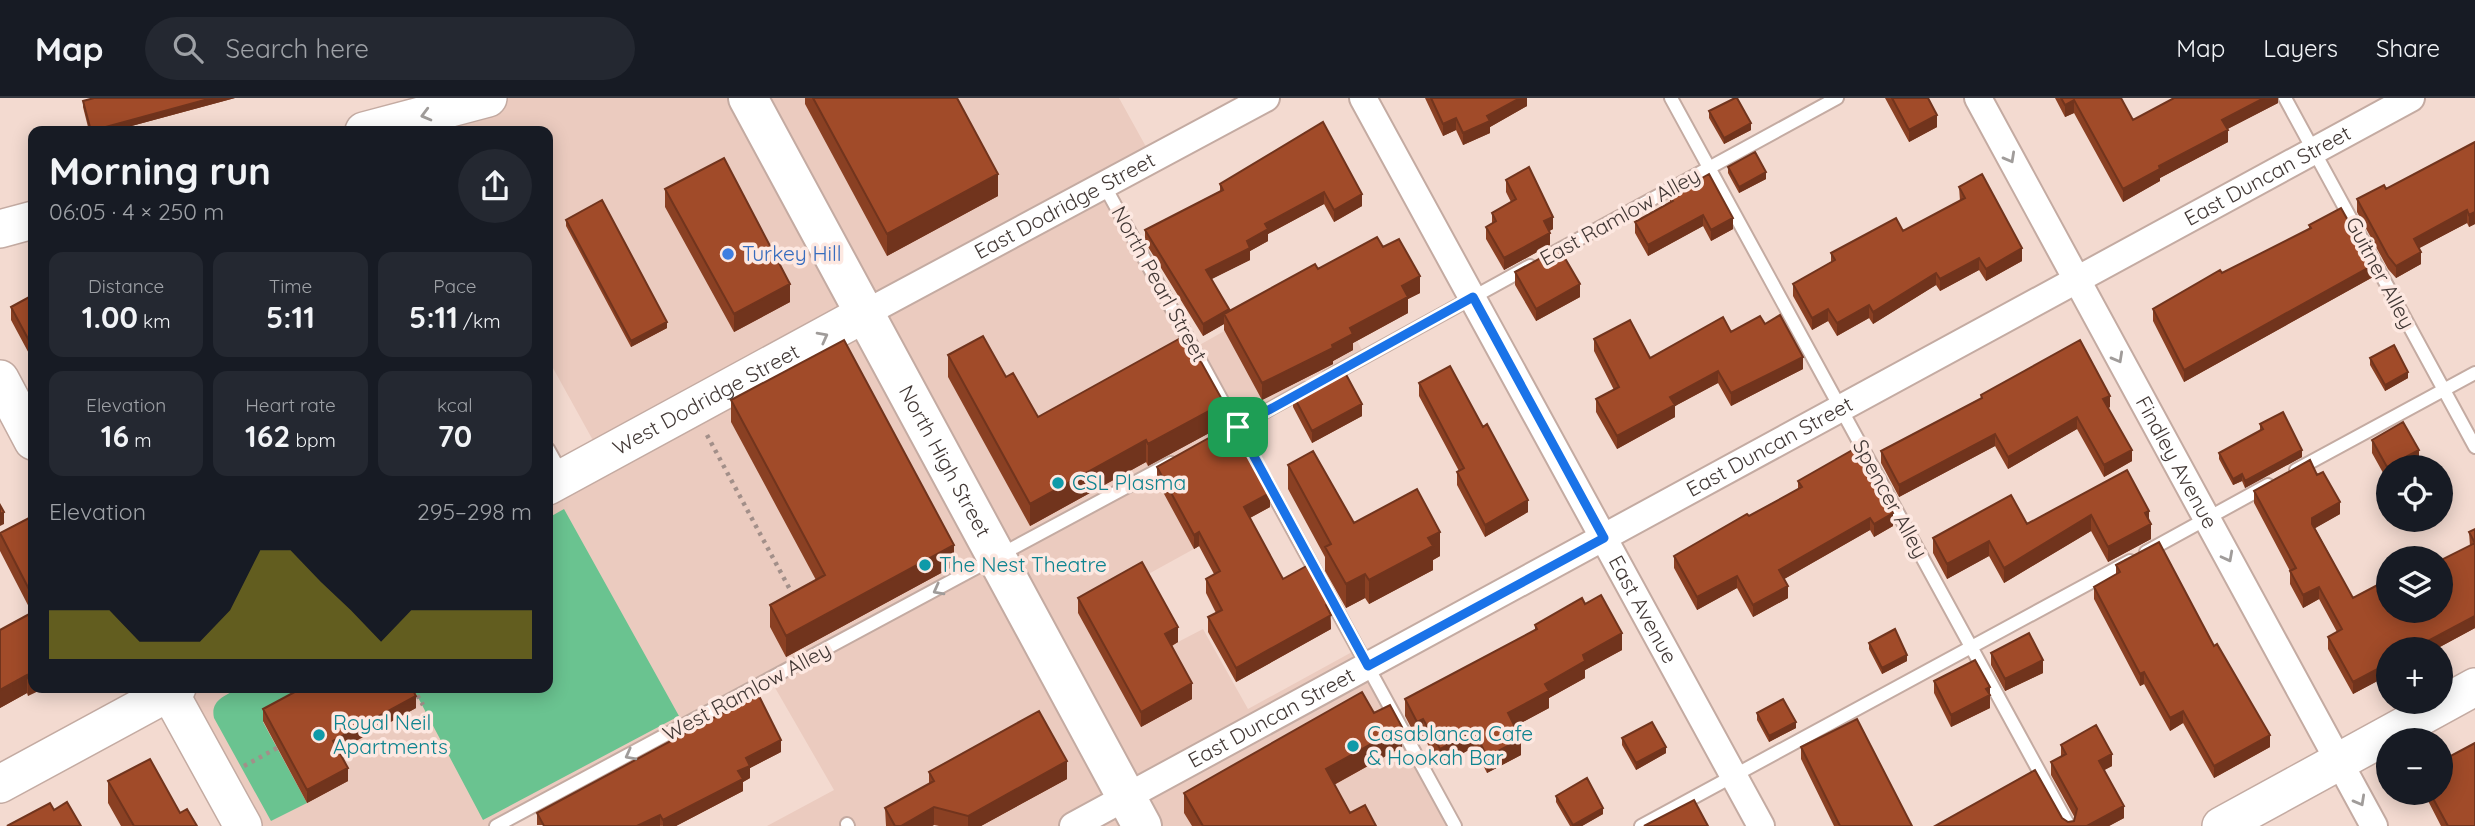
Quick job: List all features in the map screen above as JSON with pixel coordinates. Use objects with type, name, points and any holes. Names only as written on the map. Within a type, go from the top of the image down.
[{"type":"main road","points":[[384,126],[488,98]]},
{"type":"main road","name":"North High Street","points":[[748,98],[1134,812]]},
{"type":"main road","points":[[0,229],[28,221]]},
{"type":"main road","name":"West Dodridge Street","points":[[553,471],[864,314]]},
{"type":"main road","points":[[0,379],[28,432]]},
{"type":"main road","points":[[2221,826],[2475,687]]},
{"type":"main road","points":[[0,784],[164,693]]},
{"type":"main road","points":[[173,693],[243,826]]},
{"type":"street","name":"East Dodridge Street","points":[[864,314],[1266,98]]},
{"type":"street","name":"East Avenue","points":[[1363,98],[1761,826]]},
{"type":"street","name":"Findley Avenue","points":[[1978,98],[2374,826]]},
{"type":"street","name":"East Duncan Street","points":[[1073,826],[1134,812],[1368,666],[2411,98]]},
{"type":"lane","name":"Spencer Alley","points":[[1671,98],[2069,826]]},
{"type":"lane","name":"East Ramlow Alley","points":[[1214,440],[1837,98]]},
{"type":"lane","name":"Guitner Alley","points":[[2285,98],[2475,447]]},
{"type":"lane","name":"North Pearl Street","points":[[1104,185],[1455,826]]},
{"type":"lane","points":[[1641,826],[2475,373]]},
{"type":"lane","points":[[999,558],[1180,459]]},
{"type":"lane","name":"West Ramlow Alley","points":[[496,826],[999,558]]},
{"type":"path","points":[[705,431],[799,607]]},
{"type":"path","points":[[417,693],[423,705]]},
{"type":"path","points":[[241,767],[277,748]]},
{"type":"shaded area","points":[[436,98],[1119,98],[1155,163],[1111,185],[1196,347],[1323,275],[1363,352],[1225,425],[1270,507],[1143,577],[1178,642],[1203,629],[1248,709],[1352,652],[1448,826],[767,826],[834,790],[770,679],[502,826],[231,826],[160,693],[553,693],[553,467],[595,444],[553,368],[553,126],[436,126]]},
{"type":"green space","points":[[564,509],[679,716],[483,820],[416,693],[553,693],[553,515]]},
{"type":"green space","points":[[231,693],[316,693],[263,722],[307,803],[271,821],[214,718],[214,707]]},
{"type":"building","points":[[94,98],[212,98],[109,126],[90,126],[83,101]]},
{"type":"building","points":[[813,98],[957,98],[998,174],[887,234]]},
{"type":"building","points":[[1431,98],[1520,98],[1487,116],[1490,121],[1463,133],[1456,118],[1443,124]]},
{"type":"building","points":[[1735,98],[1751,123],[1724,138],[1709,111]]},
{"type":"building","points":[[1892,98],[1928,98],[1937,115],[1909,130]]},
{"type":"building","points":[[2061,98],[2121,98],[2133,120],[2174,98],[2264,98],[2222,120],[2228,130],[2159,166],[2160,169],[2123,189],[2074,100],[2065,105]]},
{"type":"building","points":[[1323,122],[1362,194],[1334,210],[1324,192],[1265,224],[1268,229],[1247,241],[1250,248],[1206,270],[1229,309],[1203,324],[1145,230],[1223,190],[1220,184]]},
{"type":"building","points":[[2475,142],[2475,212],[2469,215],[2467,210],[2414,239],[2421,252],[2396,266],[2357,199],[2384,185],[2386,189]]},
{"type":"building","points":[[1755,152],[1766,172],[1739,187],[1728,167]]},
{"type":"building","name":"Turkey Hill","points":[[724,158],[790,284],[734,314],[665,189]]},
{"type":"building","points":[[1529,167],[1553,217],[1544,221],[1550,233],[1504,258],[1486,227],[1496,221],[1492,213],[1516,199],[1506,180]]},
{"type":"building","points":[[1709,174],[1733,218],[1711,230],[1703,215],[1648,245],[1635,222],[1673,201],[1670,196]]},
{"type":"building","points":[[1982,174],[2022,248],[1986,269],[1979,258],[1940,279],[1936,273],[1873,312],[1869,305],[1837,323],[1828,309],[1812,318],[1793,284],[1835,260],[1831,253],[1896,218],[1903,231],[1965,198],[1959,187]]},
{"type":"building","points":[[602,200],[667,322],[631,341],[566,220]]},
{"type":"building","points":[[2341,208],[2373,265],[2184,370],[2153,309],[2220,270],[2222,273],[2311,228],[2309,225]]},
{"type":"building","points":[[1377,237],[1383,247],[1399,239],[1420,276],[1402,286],[1408,297],[1350,328],[1353,334],[1332,345],[1333,348],[1262,383],[1224,314],[1315,264],[1318,269]]},
{"type":"building","points":[[1559,248],[1580,284],[1536,309],[1515,272]]},
{"type":"building","points":[[28,298],[28,339],[11,307]]},
{"type":"building","points":[[1780,315],[1803,357],[1731,393],[1718,371],[1670,397],[1675,405],[1617,436],[1596,399],[1619,387],[1594,339],[1630,320],[1650,358],[1723,317],[1731,332],[1760,316],[1765,324]]},
{"type":"building","name":"CSL Plasma","points":[[1186,335],[1224,403],[1148,444],[1146,440],[1030,504],[948,355],[983,336],[1006,377],[1013,373],[1038,417]]},
{"type":"building","points":[[844,340],[954,545],[786,636],[770,605],[825,575],[731,400]]},
{"type":"building","points":[[2080,340],[2110,396],[2103,399],[2132,450],[2104,465],[2077,417],[2008,457],[1995,434],[1899,485],[1881,451],[1982,398],[1981,395]]},
{"type":"building","points":[[2394,345],[2408,372],[2385,385],[2370,358]]},
{"type":"building","points":[[1450,366],[1483,427],[1487,424],[1528,500],[1485,525],[1457,472],[1464,468],[1419,383]]},
{"type":"building","points":[[1342,367],[1362,404],[1312,431],[1293,395]]},
{"type":"building","points":[[2283,412],[2302,450],[2245,481],[2242,474],[2233,479],[2219,453],[2263,429],[2260,424]]},
{"type":"building","points":[[2403,422],[2419,450],[2410,455],[2380,455],[2372,440]]},
{"type":"building","points":[[1232,425],[1270,493],[1244,507],[1283,579],[1310,564],[1330,602],[1326,605],[1331,615],[1236,668],[1208,617],[1222,610],[1206,579],[1220,571],[1199,532],[1194,535],[1157,467]]},
{"type":"building","points":[[1856,448],[1865,459],[1893,513],[1874,524],[1870,518],[1779,570],[1788,586],[1753,605],[1737,576],[1697,597],[1674,556],[1747,514],[1749,516],[1802,487],[1798,481]]},
{"type":"building","points":[[1313,451],[1354,523],[1417,489],[1440,532],[1428,538],[1433,546],[1369,580],[1365,574],[1346,584],[1325,547],[1331,544],[1288,465]]},
{"type":"building","points":[[2310,460],[2317,475],[2323,472],[2340,502],[2312,518],[2312,524],[2353,598],[2376,586],[2376,623],[2453,623],[2453,554],[2475,543],[2475,616],[2436,637],[2376,637],[2376,670],[2353,682],[2328,637],[2342,629],[2319,587],[2303,595],[2290,571],[2296,568],[2254,491]]},
{"type":"building","points":[[2127,470],[2149,511],[2145,513],[2151,524],[2108,547],[2091,515],[2004,568],[1989,541],[1947,564],[1933,538],[2011,495],[2027,524]]},
{"type":"building","points":[[28,519],[28,587],[0,533]]},
{"type":"building","points":[[2475,529],[2475,543],[2469,532]]},
{"type":"building","points":[[2159,542],[2214,646],[2217,644],[2270,735],[2214,766],[2183,711],[2170,718],[2144,672],[2140,674],[2094,587],[2120,572],[2116,565]]},
{"type":"building","points":[[1142,562],[1178,627],[1165,634],[1192,683],[1141,712],[1078,598]]},
{"type":"building","points":[[1601,595],[1622,633],[1583,655],[1585,661],[1545,684],[1549,691],[1508,713],[1521,739],[1487,757],[1474,730],[1440,749],[1423,719],[1417,722],[1405,699],[1537,629],[1535,625],[1582,598],[1585,604]]},
{"type":"building","points":[[28,615],[28,678],[27,675],[0,690],[0,630]]},
{"type":"building","points":[[1895,629],[1907,655],[1882,668],[1869,643]]},
{"type":"building","points":[[2029,633],[2043,660],[2005,679],[1991,653]]},
{"type":"building","points":[[1975,660],[1990,687],[1986,689],[1990,695],[1951,715],[1934,681]]},
{"type":"building","points":[[1362,692],[1374,713],[1390,705],[1402,727],[1326,769],[1350,813],[1365,805],[1376,826],[1203,826],[1184,793]]},
{"type":"building","name":"Royal Neil Apartments","points":[[293,693],[414,693],[416,696],[333,741],[348,768],[307,790],[263,709]]},
{"type":"building","points":[[758,694],[781,740],[746,758],[750,766],[738,771],[743,779],[663,820],[660,815],[637,826],[544,826],[537,813]]},
{"type":"building","points":[[1783,699],[1796,722],[1769,736],[1757,713]]},
{"type":"building","points":[[1039,711],[1067,761],[968,816],[934,807],[901,826],[895,826],[885,808],[934,781],[929,772]]},
{"type":"building","points":[[1857,719],[1912,826],[1840,826],[1801,747]]},
{"type":"building","points":[[1652,722],[1666,747],[1636,763],[1622,738]]},
{"type":"building","points":[[2096,725],[2112,754],[2099,761],[2124,806],[2087,826],[1935,826],[2035,770],[2062,818],[2068,822],[2074,821],[2077,809],[2051,762],[2066,754],[2061,745]]},
{"type":"building","points":[[2475,743],[2475,826],[2448,826],[2437,805],[2453,805],[2453,755]]},
{"type":"building","points":[[150,759],[180,813],[187,809],[197,826],[134,826],[108,781]]},
{"type":"building","points":[[1587,778],[1603,808],[1573,825],[1556,796]]},
{"type":"building","points":[[1694,800],[1708,826],[1644,826]]},
{"type":"building","points":[[67,802],[81,826],[7,826],[50,803],[54,810]]},
{"type":"place","name":"Turkey Hill","points":[[728,254]]},
{"type":"place","name":"CSL Plasma","points":[[1058,483]]},
{"type":"place","name":"The Nest Theatre","points":[[925,565]]},
{"type":"place","name":"Royal Neil Apartments","points":[[319,735]]},
{"type":"place","name":"Casablanca Cafe & Hookah Bar","points":[[1353,746]]},
{"type":"route","points":[[1473,297],[1604,538],[1368,666],[1238,427],[1473,297]]}]
